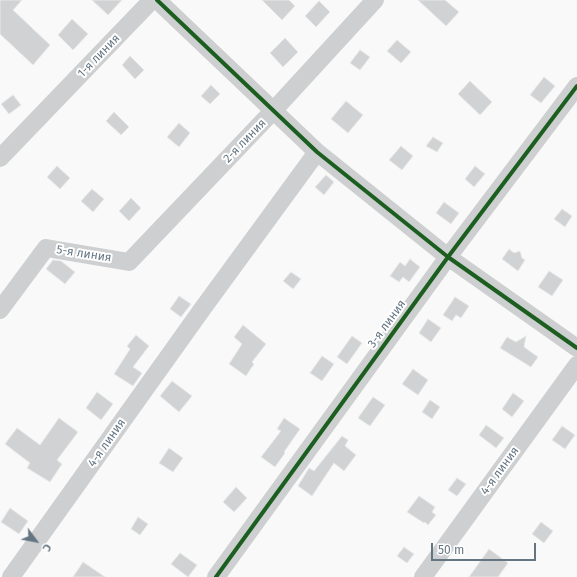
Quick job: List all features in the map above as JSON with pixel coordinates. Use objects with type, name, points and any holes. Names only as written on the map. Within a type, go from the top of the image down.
[{"type":"street","name":"1-я линия","points":[[0,158],[152,0]]},
{"type":"street","points":[[157,0],[317,152],[448,257],[577,348]]},
{"type":"street","name":"2-я линия","points":[[161,228],[273,111],[375,0]]},
{"type":"street","name":"3-я линия","points":[[216,577],[448,257],[577,86]]},
{"type":"street","name":"4-я линия","points":[[12,577],[203,308],[317,152]]},
{"type":"street","name":"5-я линия","points":[[0,310],[46,248],[129,262],[161,228]]},
{"type":"street","name":"4-я линия","points":[[423,577],[577,365]]},
{"type":"building","points":[[0,0],[22,0],[13,10],[50,45],[33,65],[0,34]]},
{"type":"building","points":[[92,0],[122,0],[108,15]]},
{"type":"building","points":[[262,0],[289,0],[295,6],[282,20]]},
{"type":"building","points":[[418,0],[445,0],[459,12],[446,26]]},
{"type":"building","points":[[319,1],[330,12],[316,27],[305,16]]},
{"type":"building","points":[[72,19],[88,34],[73,50],[58,35]]},
{"type":"building","points":[[285,38],[298,52],[283,67],[270,53]]},
{"type":"building","points":[[397,40],[411,52],[401,63],[387,51]]},
{"type":"building","points":[[360,50],[370,57],[360,70],[350,63]]},
{"type":"building","points":[[130,56],[144,70],[135,79],[122,65]]},
{"type":"building","points":[[544,77],[555,86],[541,103],[530,95]]},
{"type":"building","points":[[470,81],[492,102],[480,115],[458,94]]},
{"type":"building","points":[[211,85],[220,94],[210,104],[201,96]]},
{"type":"building","points":[[13,95],[21,105],[9,114],[1,104]]},
{"type":"building","points":[[346,101],[363,115],[348,133],[331,119]]},
{"type":"building","points":[[114,112],[129,127],[121,135],[106,121]]},
{"type":"building","points":[[179,123],[190,133],[179,147],[167,137]]},
{"type":"building","points":[[433,137],[443,143],[437,152],[426,146]]},
{"type":"building","points":[[401,146],[413,156],[402,170],[389,160]]},
{"type":"building","points":[[57,166],[70,178],[60,189],[47,177]]},
{"type":"building","points":[[475,166],[485,174],[474,187],[465,179]]},
{"type":"building","points":[[326,175],[334,182],[324,195],[315,187]]},
{"type":"building","points":[[92,189],[104,199],[93,212],[81,201]]},
{"type":"building","points":[[131,198],[141,208],[129,221],[119,211]]},
{"type":"building","points":[[444,202],[459,213],[451,224],[436,213]]},
{"type":"building","points":[[562,209],[572,216],[565,227],[554,219]]},
{"type":"building","points":[[509,249],[514,253],[520,251],[522,258],[525,260],[518,271],[502,259]]},
{"type":"building","points":[[410,259],[420,267],[409,282],[403,277],[399,282],[390,276],[400,262],[405,266]]},
{"type":"building","points":[[53,260],[61,261],[75,272],[65,284],[46,269]]},
{"type":"building","points":[[549,271],[563,280],[552,296],[538,287]]},
{"type":"building","points":[[291,272],[301,279],[293,289],[283,281]]},
{"type":"building","points":[[179,296],[191,304],[181,317],[170,309]]},
{"type":"building","points":[[455,297],[469,306],[461,318],[456,315],[452,321],[443,315]]},
{"type":"building","points":[[428,319],[441,328],[431,342],[419,333]]},
{"type":"building","points":[[243,325],[266,344],[252,362],[254,364],[246,376],[229,364],[242,344],[234,337]]},
{"type":"building","points":[[136,335],[149,346],[133,367],[142,373],[133,386],[114,374],[130,349],[127,346]]},
{"type":"building","points":[[352,336],[362,343],[347,364],[337,357]]},
{"type":"building","points":[[526,336],[524,347],[538,357],[531,367],[500,348],[507,337],[516,342]]},
{"type":"building","points":[[322,356],[334,364],[322,381],[310,373]]},
{"type":"building","points":[[413,369],[428,380],[418,395],[402,384]]},
{"type":"building","points":[[172,381],[192,396],[179,412],[160,396]]},
{"type":"building","points":[[97,392],[113,404],[101,420],[86,408]]},
{"type":"building","points":[[513,393],[524,401],[512,417],[502,409]]},
{"type":"building","points":[[373,397],[385,405],[370,426],[358,418]]},
{"type":"building","points":[[430,400],[440,407],[432,419],[422,412]]},
{"type":"building","points":[[59,418],[78,432],[57,460],[62,464],[50,482],[27,468],[30,463],[5,444],[17,428],[40,445]]},
{"type":"building","points":[[284,418],[300,429],[275,467],[261,457],[281,431],[277,429]]},
{"type":"building","points":[[486,425],[504,438],[496,448],[479,435]]},
{"type":"building","points":[[562,426],[575,435],[565,449],[552,440]]},
{"type":"building","points":[[342,436],[348,440],[345,446],[356,455],[344,471],[334,463],[312,496],[298,486],[309,468],[314,471]]},
{"type":"building","points":[[169,448],[183,458],[173,472],[159,463]]},
{"type":"building","points":[[457,478],[466,484],[457,496],[448,490]]},
{"type":"building","points":[[236,487],[247,498],[234,512],[223,502]]},
{"type":"building","points":[[419,496],[435,507],[432,512],[436,515],[428,525],[407,512]]},
{"type":"building","points":[[10,508],[28,521],[19,534],[1,522]]},
{"type":"building","points":[[138,517],[148,524],[140,535],[131,529]]},
{"type":"building","points":[[541,522],[553,531],[544,543],[532,534]]},
{"type":"building","points":[[404,547],[414,554],[407,563],[397,556]]},
{"type":"building","points":[[489,549],[508,563],[498,577],[469,577]]},
{"type":"building","points":[[180,553],[197,565],[188,577],[171,564]]},
{"type":"building","points":[[83,562],[105,577],[73,577]]},
{"type":"cycle path","points":[[157,0],[317,152],[448,257],[577,348]]},
{"type":"cycle path","points":[[216,577],[448,257],[577,86]]}]
